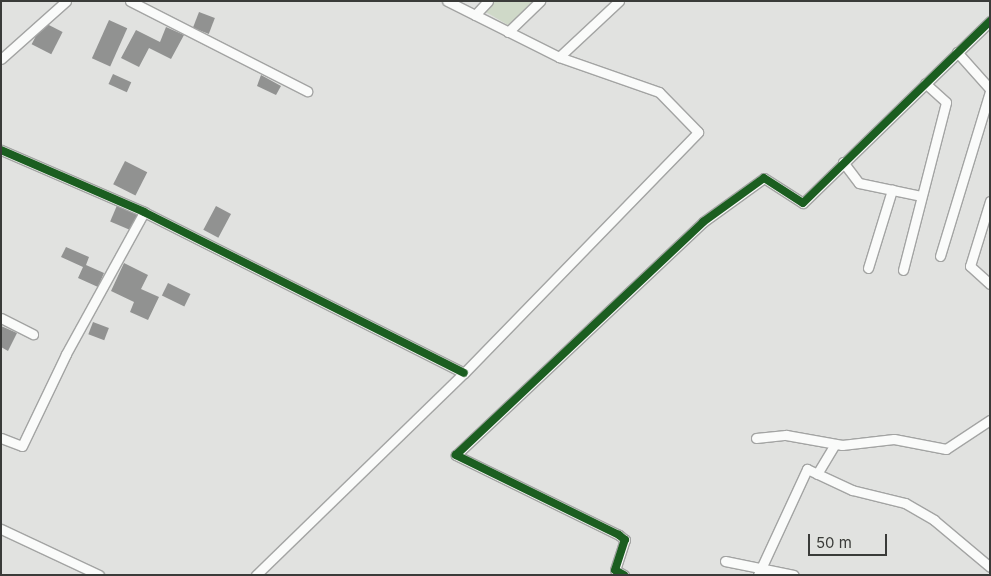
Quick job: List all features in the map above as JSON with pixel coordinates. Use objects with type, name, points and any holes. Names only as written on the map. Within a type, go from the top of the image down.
[{"type":"street","points":[[1,59],[66,1]]},
{"type":"street","points":[[130,1],[307,91]]},
{"type":"street","points":[[256,575],[464,373],[698,132],[659,92],[559,57],[447,1]]},
{"type":"street","points":[[474,15],[488,1]]},
{"type":"street","points":[[508,32],[540,1]]},
{"type":"street","points":[[559,57],[619,1]]},
{"type":"street","points":[[624,575],[615,570],[625,540],[619,535],[456,455],[703,222],[764,178],[803,203],[990,21]]},
{"type":"street","points":[[940,256],[990,90],[957,52]]},
{"type":"street","points":[[903,270],[946,102],[925,84]]},
{"type":"street","points":[[1,150],[144,212],[464,373]]},
{"type":"street","points":[[843,162],[859,183],[921,196]]},
{"type":"street","points":[[868,268],[892,190]]},
{"type":"street","points":[[990,201],[970,266],[990,284]]},
{"type":"street","points":[[1,438],[22,446],[66,354],[144,212]]},
{"type":"street","points":[[1,318],[33,334]]},
{"type":"street","points":[[756,438],[786,435],[835,444],[894,438],[946,449],[988,426]]},
{"type":"street","points":[[817,474],[835,444]]},
{"type":"street","points":[[760,571],[807,469],[852,490],[905,503],[934,520],[990,567]]},
{"type":"street","points":[[1,529],[99,575]]},
{"type":"street","points":[[725,561],[760,571],[794,575]]},
{"type":"green space","points":[[494,1],[536,1],[508,25],[484,11]]},
{"type":"building","points":[[199,12],[215,18],[209,34],[193,28]]},
{"type":"building","points":[[109,20],[127,28],[110,67],[92,58]]},
{"type":"building","points":[[43,22],[63,32],[51,54],[32,44]]},
{"type":"building","points":[[166,27],[184,35],[171,59],[149,48],[139,67],[121,58],[136,30],[160,42]]},
{"type":"building","points":[[113,74],[131,82],[127,92],[109,84]]},
{"type":"building","points":[[261,75],[281,86],[276,95],[257,86]]},
{"type":"building","points":[[125,161],[147,172],[135,196],[113,184]]},
{"type":"building","points":[[118,203],[139,212],[131,230],[110,221]]},
{"type":"building","points":[[216,206],[231,214],[218,238],[203,230]]},
{"type":"building","points":[[66,247],[89,257],[86,265],[104,273],[98,287],[78,278],[83,267],[61,257]]},
{"type":"building","points":[[124,263],[148,275],[141,289],[159,297],[148,320],[130,312],[134,302],[111,291]]},
{"type":"building","points":[[168,283],[190,294],[184,307],[162,296]]},
{"type":"building","points":[[93,322],[109,328],[104,340],[88,334]]},
{"type":"building","points":[[1,326],[17,333],[8,351],[1,347]]},
{"type":"cycle path","points":[[624,575],[615,570],[625,540],[619,535],[456,455],[703,222],[764,178],[803,203],[990,21]]},
{"type":"cycle path","points":[[1,150],[144,212],[464,373]]}]
